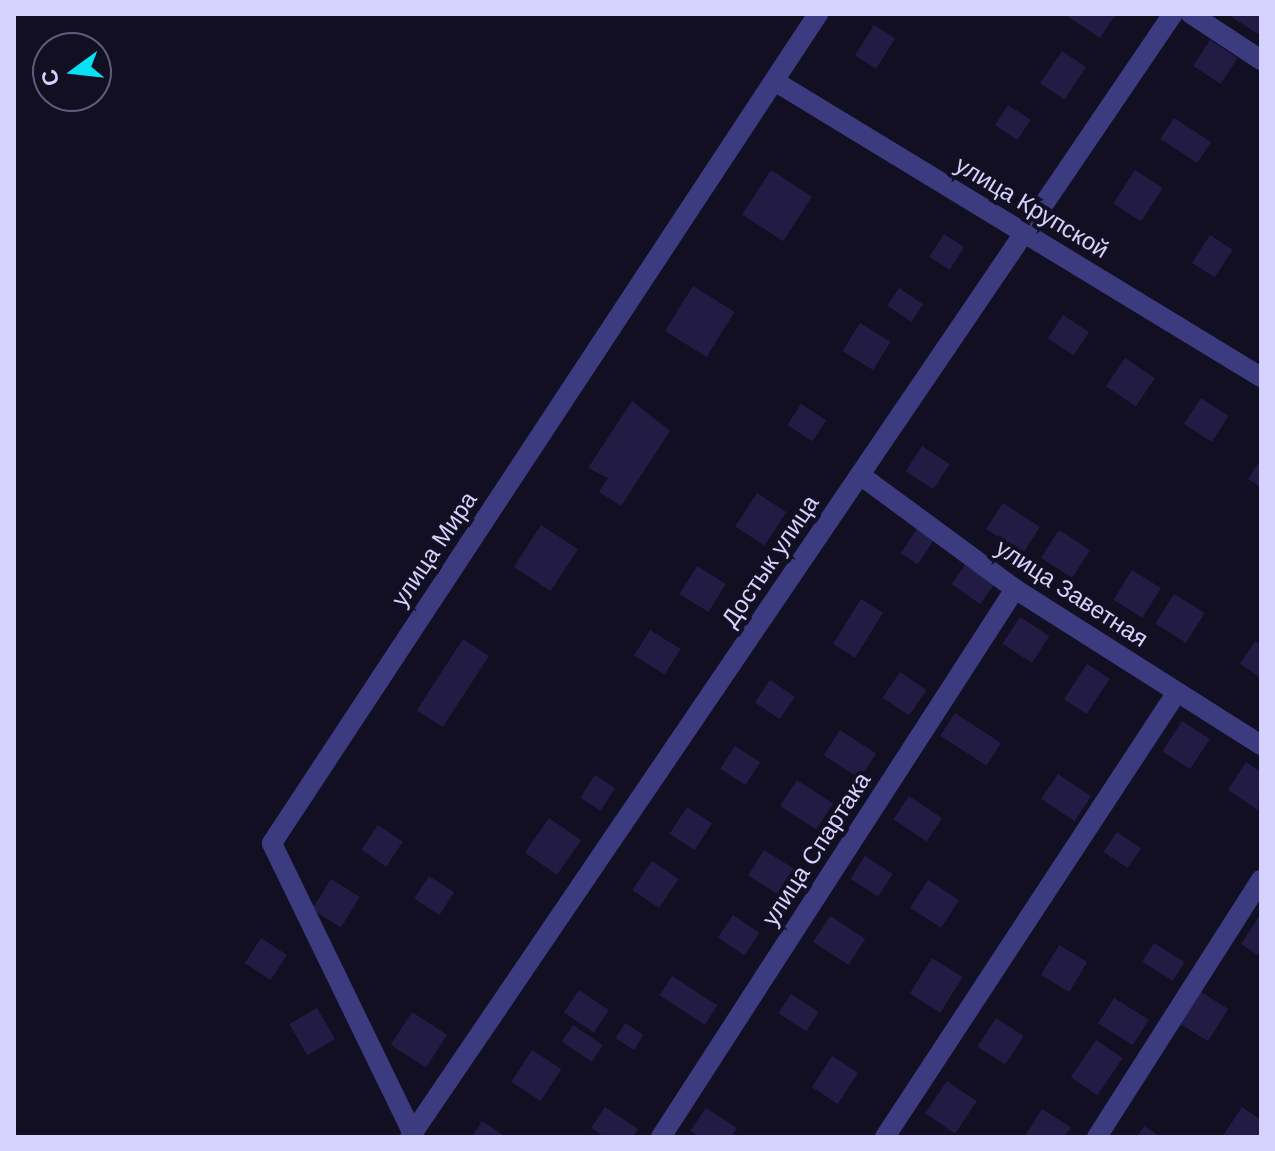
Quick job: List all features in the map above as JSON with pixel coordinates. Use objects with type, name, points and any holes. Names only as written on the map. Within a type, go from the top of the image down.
[{"type":"street","name":"улица Мира","points":[[412,1136],[272,843],[818,14]]},
{"type":"street","name":"Достык улица","points":[[412,1136],[1173,14]]},
{"type":"street","points":[[1191,14],[1261,60]]},
{"type":"street","name":"улица Крупской","points":[[776,82],[1261,377]]},
{"type":"street","name":"улица Заветная","points":[[860,475],[1015,589],[1261,745]]},
{"type":"street","name":"улица Спартака","points":[[661,1137],[1015,589]]},
{"type":"street","points":[[885,1137],[1177,692]]},
{"type":"street","points":[[1097,1137],[1261,880]]},
{"type":"building","points":[[1064,14],[1116,14],[1100,38]]},
{"type":"building","points":[[1227,14],[1261,14],[1261,36]]},
{"type":"building","points":[[874,25],[895,38],[876,69],[855,56]]},
{"type":"building","points":[[1210,40],[1238,58],[1221,84],[1193,66]]},
{"type":"building","points":[[1062,51],[1086,67],[1064,100],[1040,83]]},
{"type":"building","points":[[1008,105],[1031,120],[1018,140],[995,125]]},
{"type":"building","points":[[1174,118],[1211,142],[1197,163],[1160,139]]},
{"type":"building","points":[[771,170],[812,197],[783,241],[742,214]]},
{"type":"building","points":[[1135,170],[1163,188],[1141,222],[1113,204]]},
{"type":"building","points":[[944,234],[964,247],[949,270],[929,257]]},
{"type":"building","points":[[1210,235],[1233,250],[1215,277],[1192,263]]},
{"type":"building","points":[[693,286],[735,312],[706,357],[665,331]]},
{"type":"building","points":[[899,288],[923,304],[911,322],[887,305]]},
{"type":"building","points":[[1063,315],[1089,332],[1074,355],[1048,338]]},
{"type":"building","points":[[860,323],[891,342],[873,370],[843,351]]},
{"type":"building","points":[[1125,358],[1155,378],[1136,406],[1106,386]]},
{"type":"building","points":[[1201,398],[1229,416],[1212,442],[1184,424]]},
{"type":"building","points":[[632,401],[670,431],[621,506],[599,492],[608,478],[588,468]]},
{"type":"building","points":[[801,404],[826,420],[813,441],[787,425]]},
{"type":"building","points":[[922,446],[950,464],[933,489],[906,471]]},
{"type":"building","points":[[1261,459],[1261,487],[1248,479]]},
{"type":"building","points":[[757,493],[786,512],[765,546],[735,527]]},
{"type":"building","points":[[1003,503],[1040,527],[1023,553],[986,529]]},
{"type":"building","points":[[920,524],[937,535],[918,564],[901,553]]},
{"type":"building","points":[[541,525],[578,549],[551,591],[514,567]]},
{"type":"building","points":[[1059,530],[1090,550],[1072,578],[1041,558]]},
{"type":"building","points":[[967,562],[996,582],[980,604],[952,584]]},
{"type":"building","points":[[697,566],[726,584],[708,612],[680,594]]},
{"type":"building","points":[[1132,570],[1161,588],[1142,618],[1113,600]]},
{"type":"building","points":[[1174,594],[1205,613],[1186,643],[1155,624]]},
{"type":"building","points":[[861,599],[883,613],[855,658],[833,644]]},
{"type":"building","points":[[1020,617],[1049,636],[1032,663],[1003,644]]},
{"type":"building","points":[[650,630],[681,649],[665,675],[634,655]]},
{"type":"building","points":[[463,639],[489,656],[443,727],[417,710]]},
{"type":"building","points":[[1255,641],[1261,644],[1261,678],[1240,664]]},
{"type":"building","points":[[1087,664],[1110,679],[1087,714],[1064,699]]},
{"type":"building","points":[[900,672],[927,690],[909,716],[883,698]]},
{"type":"building","points":[[770,680],[795,697],[780,719],[755,702]]},
{"type":"building","points":[[955,713],[1001,743],[986,766],[940,736]]},
{"type":"building","points":[[1182,721],[1210,739],[1190,769],[1162,751]]},
{"type":"building","points":[[840,730],[876,753],[860,779],[824,755]]},
{"type":"building","points":[[735,746],[760,762],[745,785],[720,769]]},
{"type":"building","points":[[1246,762],[1261,772],[1258,810],[1228,790]]},
{"type":"building","points":[[1058,774],[1091,796],[1074,821],[1041,799]]},
{"type":"building","points":[[595,775],[615,788],[600,811],[580,798]]},
{"type":"building","points":[[797,780],[833,803],[816,829],[780,806]]},
{"type":"building","points":[[909,796],[942,818],[927,842],[893,819]]},
{"type":"building","points":[[687,807],[712,823],[695,850],[670,834]]},
{"type":"building","points":[[549,818],[581,840],[557,875],[525,852]]},
{"type":"building","points":[[378,825],[403,842],[386,867],[361,850]]},
{"type":"building","points":[[1117,832],[1141,848],[1128,868],[1104,852]]},
{"type":"building","points":[[764,850],[802,874],[786,899],[748,875]]},
{"type":"building","points":[[865,856],[893,874],[878,897],[850,879]]},
{"type":"building","points":[[652,861],[679,879],[659,908],[632,890]]},
{"type":"building","points":[[429,876],[454,892],[439,915],[414,899]]},
{"type":"building","points":[[331,879],[360,897],[341,928],[312,910]]},
{"type":"building","points":[[928,880],[959,900],[941,928],[910,908]]},
{"type":"building","points":[[1261,913],[1261,957],[1241,944]]},
{"type":"building","points":[[733,915],[760,933],[744,955],[718,937]]},
{"type":"building","points":[[830,916],[865,939],[848,965],[813,942]]},
{"type":"building","points":[[261,938],[287,955],[271,980],[245,963]]},
{"type":"building","points":[[1154,943],[1185,962],[1173,981],[1142,962]]},
{"type":"building","points":[[1059,945],[1087,962],[1069,992],[1041,975]]},
{"type":"building","points":[[932,958],[963,977],[940,1013],[910,994]]},
{"type":"building","points":[[672,976],[717,1005],[705,1025],[659,995]]},
{"type":"building","points":[[579,990],[609,1010],[594,1033],[564,1012]]},
{"type":"building","points":[[1201,992],[1228,1009],[1208,1041],[1181,1024]]},
{"type":"building","points":[[791,994],[819,1012],[806,1031],[778,1013]]},
{"type":"building","points":[[1114,998],[1149,1020],[1133,1045],[1098,1023]]},
{"type":"building","points":[[317,1008],[335,1039],[307,1055],[289,1024]]},
{"type":"building","points":[[412,1012],[447,1035],[426,1068],[391,1045]]},
{"type":"building","points":[[996,1018],[1024,1036],[1005,1064],[977,1047]]},
{"type":"building","points":[[625,1023],[644,1035],[634,1050],[615,1038]]},
{"type":"building","points":[[573,1025],[603,1045],[592,1062],[562,1042]]},
{"type":"building","points":[[1096,1040],[1123,1058],[1097,1095],[1071,1077]]},
{"type":"building","points":[[532,1050],[561,1069],[541,1101],[511,1082]]},
{"type":"building","points":[[832,1056],[858,1073],[838,1104],[812,1087]]},
{"type":"building","points":[[947,1081],[977,1101],[955,1133],[925,1113]]},
{"type":"building","points":[[605,1107],[638,1129],[633,1137],[605,1137],[591,1128]]},
{"type":"building","points":[[1242,1107],[1261,1120],[1261,1137],[1222,1137]]},
{"type":"building","points":[[706,1108],[737,1128],[731,1137],[700,1137],[690,1131]]},
{"type":"building","points":[[1042,1109],[1071,1127],[1064,1137],[1025,1136]]},
{"type":"building","points":[[482,1121],[506,1137],[472,1137]]},
{"type":"building","points":[[1144,1126],[1161,1137],[1137,1137]]}]
